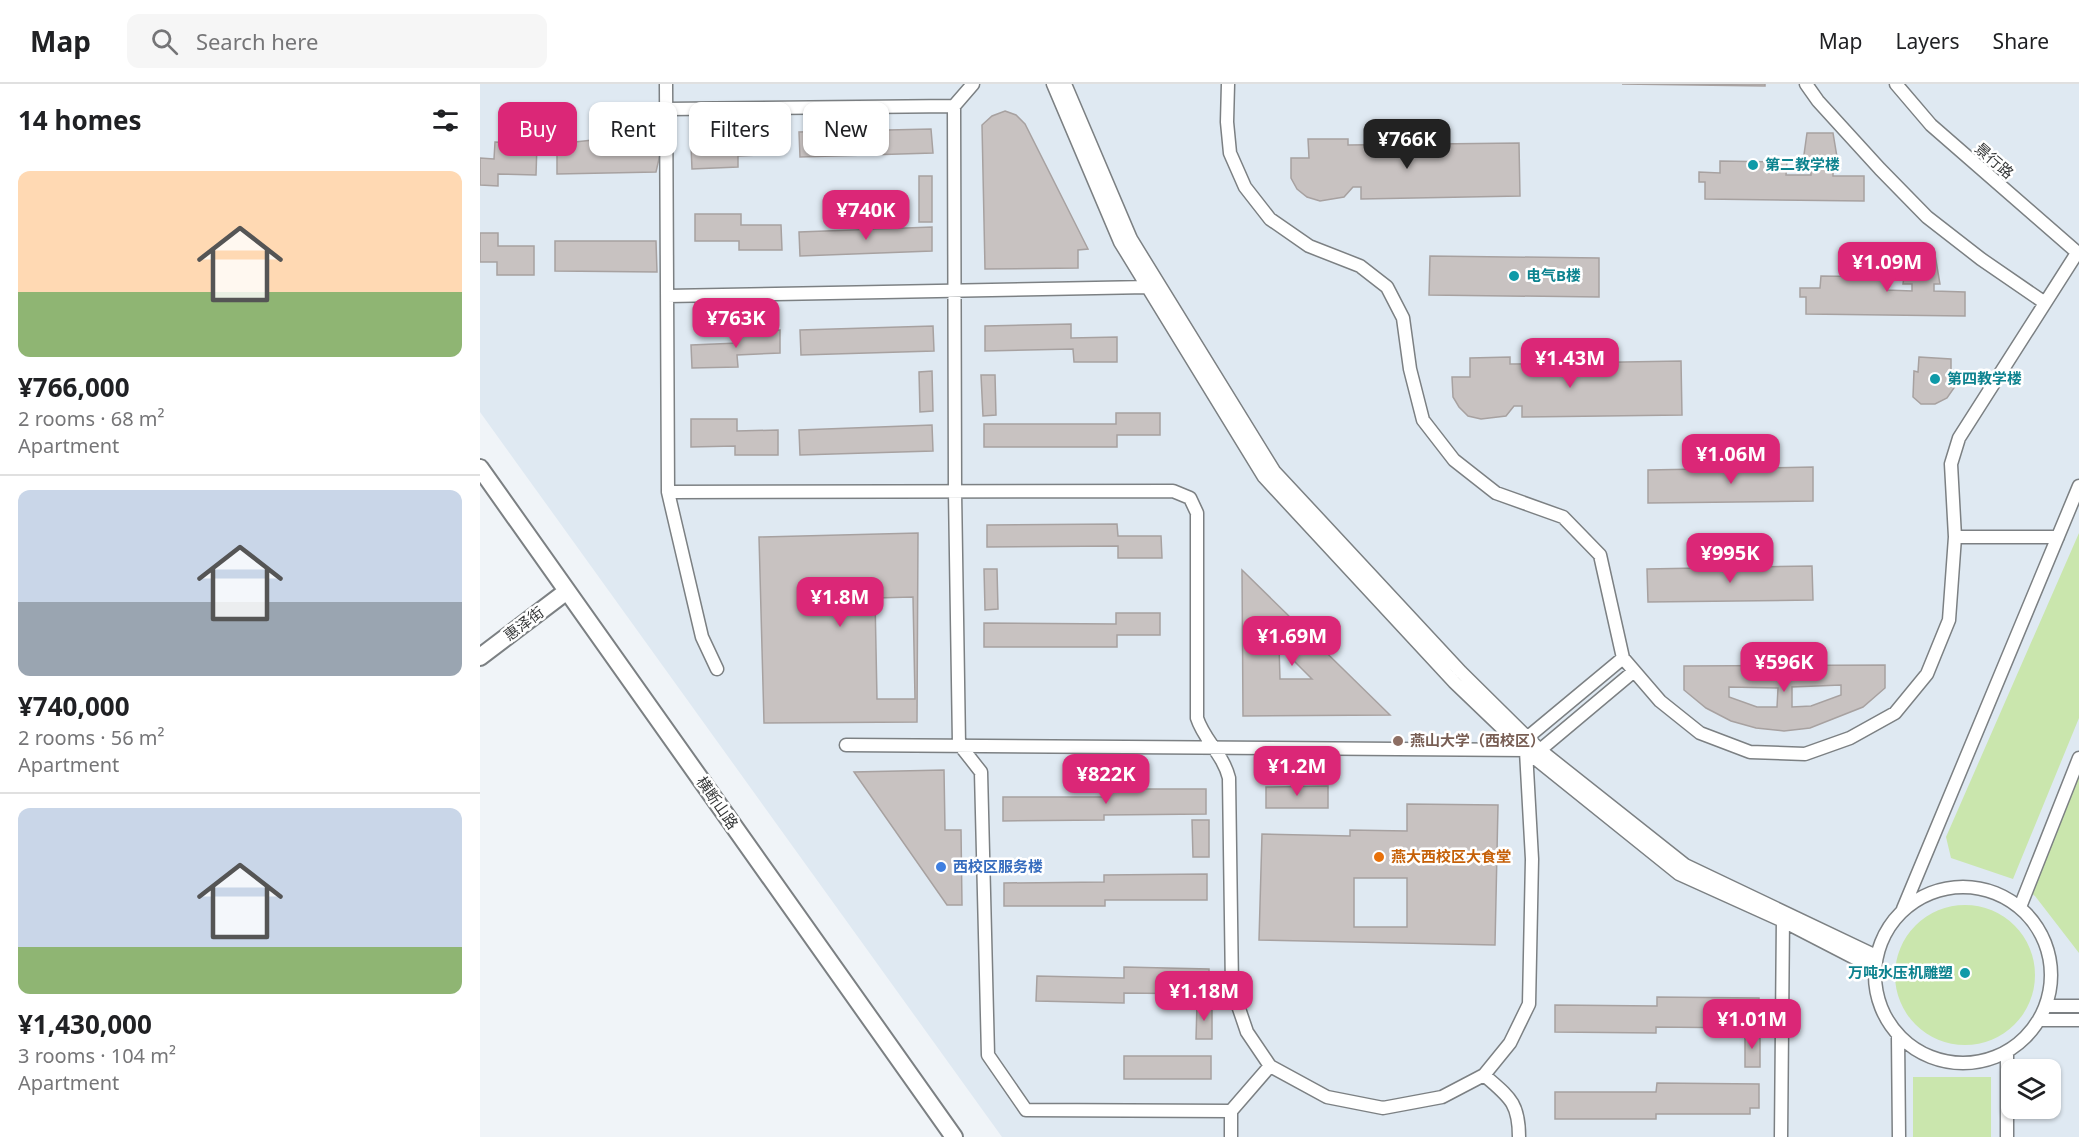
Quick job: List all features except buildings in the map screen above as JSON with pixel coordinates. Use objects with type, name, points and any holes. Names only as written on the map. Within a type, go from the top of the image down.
[{"type":"main road","name":"横断山路","points":[[480,468],[954,1137]]},
{"type":"main road","name":"惠泽街","points":[[480,657],[567,591]]},
{"type":"street","points":[[666,84],[666,102]]},
{"type":"street","points":[[973,84],[954,106],[955,491],[959,744],[981,772],[988,1055],[1026,1110],[1231,1111]]},
{"type":"street","points":[[1053,84],[1120,242],[1152,284],[1274,471],[1461,672],[1540,750],[1685,865],[1875,962]]},
{"type":"street","points":[[1065,84],[1152,284],[1264,477],[1454,682],[1526,751],[1678,874],[1782,916]]},
{"type":"street","points":[[1228,84],[1227,122],[1230,153],[1245,187],[1270,219],[1309,246],[1360,266],[1387,287],[1403,318],[1410,369],[1423,420],[1454,460],[1496,493],[1563,517],[1600,555],[1623,658],[1633,672],[1660,701],[1700,733],[1750,752],[1805,754],[1850,738],[1895,713],[1927,674],[1949,620],[1955,537],[1952,464],[1959,438],[2078,253]]},
{"type":"street","points":[[1806,84],[1818,101],[1864,152],[1927,218],[1980,259],[2045,303]]},
{"type":"street","name":"景行路","points":[[1896,84],[1931,125],[2078,253]]},
{"type":"street","points":[[677,109],[954,106]]},
{"type":"street","points":[[666,156],[668,492],[702,637],[717,669]]},
{"type":"street","points":[[667,296],[1152,284]]},
{"type":"street","points":[[1902,910],[1932,893],[1948,888],[1973,887],[1998,893],[2020,907],[2038,927],[2049,952],[2052,979],[2047,1006],[2040,1020],[2026,1038],[2007,1053],[1979,1063],[1949,1063],[1921,1054],[1898,1036],[1883,1016],[1878,1001],[1875,962],[1885,931],[1902,910],[2079,486]]},
{"type":"street","points":[[668,492],[1173,491],[1190,498],[1197,513],[1197,718],[1201,731],[1225,762],[1229,778],[1232,988],[1247,1032],[1270,1065],[1327,1097],[1383,1108],[1442,1097],[1484,1075],[1510,1043],[1529,1004],[1532,859],[1526,751],[1528,737],[1623,658]]},
{"type":"street","points":[[1955,537],[2058,537]]},
{"type":"street","points":[[846,745],[959,744],[1540,750],[1633,672]]},
{"type":"street","points":[[2020,907],[2079,758]]},
{"type":"street","points":[[1782,916],[1782,1137]]},
{"type":"street","points":[[2047,1006],[2079,1006]]},
{"type":"street","points":[[2040,1020],[2079,1020]]},
{"type":"street","points":[[1898,1036],[1899,1137]]},
{"type":"street","points":[[2007,1053],[2007,1137]]},
{"type":"street","points":[[1231,1137],[1231,1111],[1270,1065]]},
{"type":"street","points":[[1484,1075],[1505,1094],[1519,1113],[1519,1137]]},
{"type":"shaded area","name":"燕山大学（西校区）","points":[[480,84],[2079,84],[2079,1137],[1002,1137],[480,412]]},
{"type":"green space","points":[[2079,533],[2079,718],[2013,879],[1951,858],[1946,837]]},
{"type":"green space","points":[[2079,758],[2079,953],[2035,896],[2026,890]]},
{"type":"green space","points":[[1965,905],[1992,910],[2015,925],[2030,948],[2035,975],[2030,1002],[2015,1025],[1992,1040],[1965,1045],[1938,1040],[1915,1025],[1900,1002],[1895,975],[1900,948],[1915,925],[1938,910]]},
{"type":"green space","points":[[1913,1077],[1991,1077],[1991,1137],[1913,1137]]},
{"type":"place","name":"第二教学楼","points":[[1753,165]]},
{"type":"place","name":"电气B楼","points":[[1514,276]]},
{"type":"place","name":"第四教学楼","points":[[1935,379]]},
{"type":"place","name":"燕山大学（西校区）","points":[[1398,741]]},
{"type":"place","name":"燕大西校区大食堂","points":[[1379,857]]},
{"type":"place","name":"西校区服务楼","points":[[941,867]]},
{"type":"place","name":"万吨水压机雕塑","points":[[1965,973]]}]
